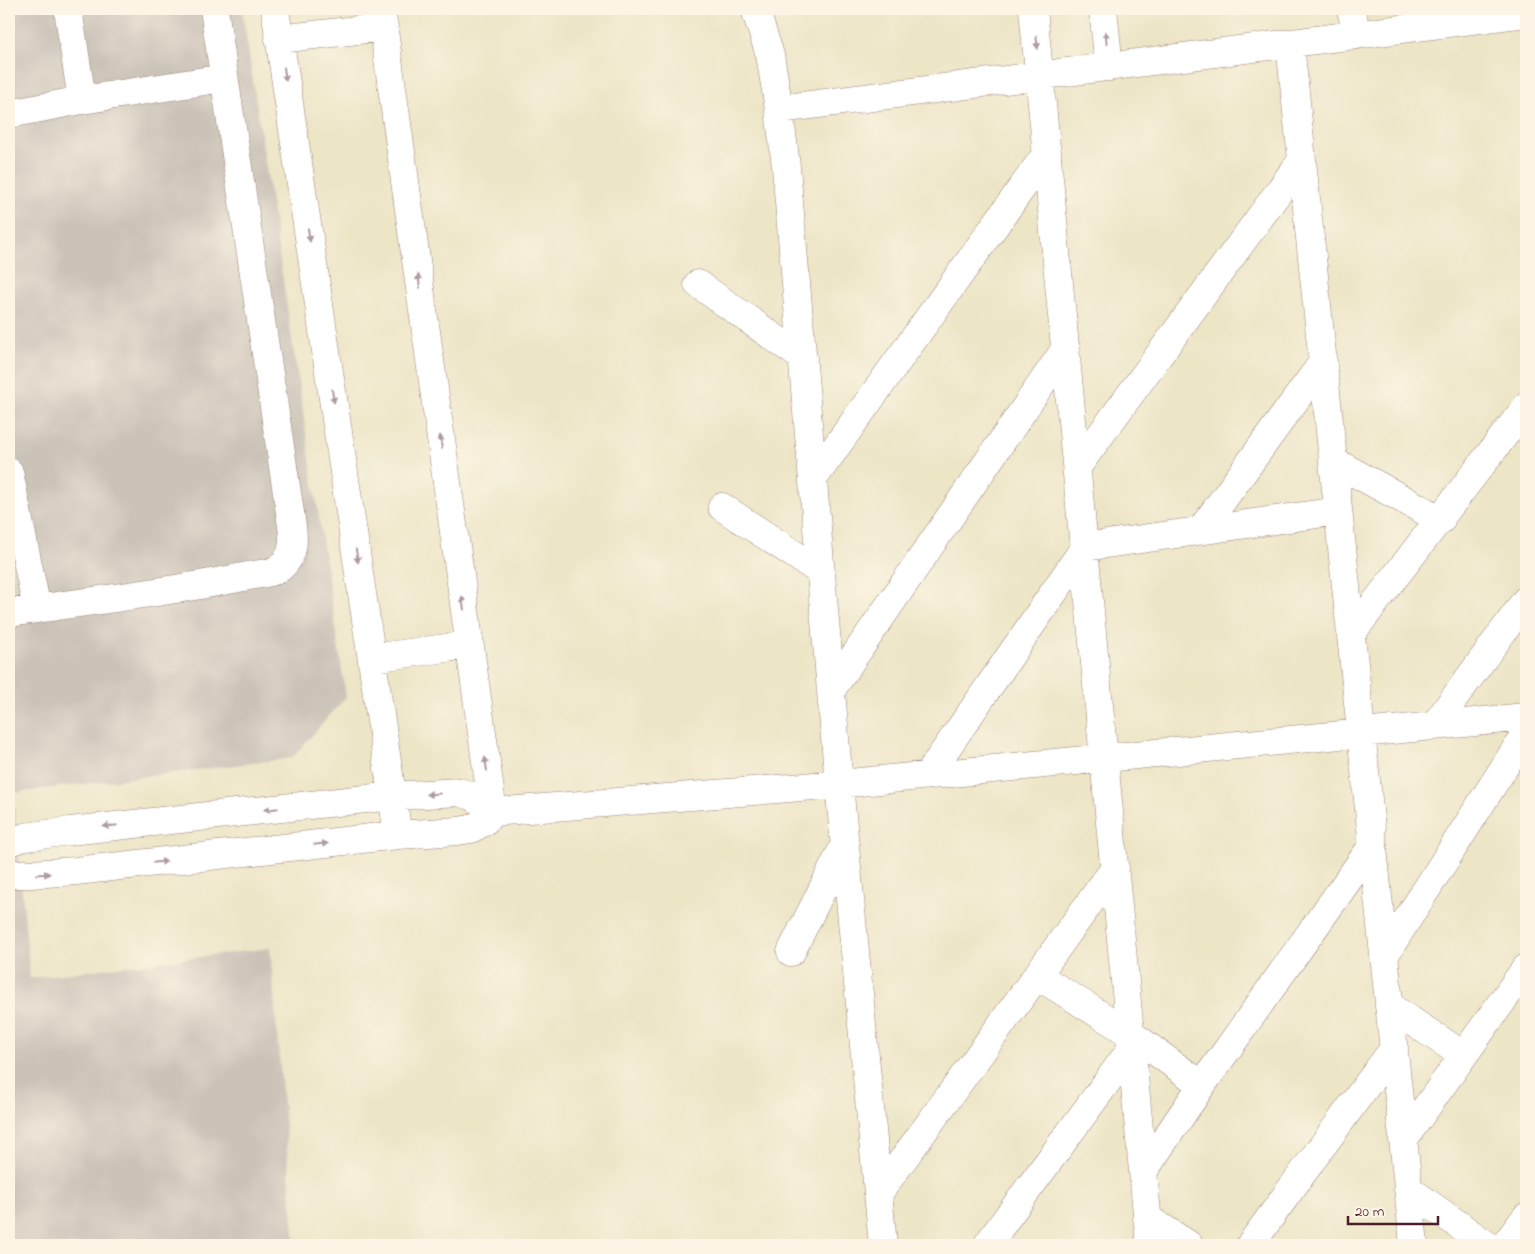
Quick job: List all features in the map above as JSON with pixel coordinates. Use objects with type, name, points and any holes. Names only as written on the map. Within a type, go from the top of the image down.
[{"type":"street","points":[[68,9],[82,100]]},
{"type":"street","points":[[9,613],[210,584],[278,569],[288,560],[292,552],[294,541],[214,9]]},
{"type":"street","points":[[275,9],[398,835]]},
{"type":"street","points":[[756,9],[770,55],[786,167],[839,784],[883,1245]]},
{"type":"street","points":[[1033,9],[1150,1245]]},
{"type":"street","points":[[1103,9],[1109,67]]},
{"type":"street","points":[[1351,9],[1357,35]]},
{"type":"street","points":[[779,109],[1526,13]]},
{"type":"street","points":[[279,39],[382,18],[468,645],[493,812]]},
{"type":"street","points":[[1290,44],[1414,1245]]},
{"type":"street","points":[[9,114],[82,100],[224,78]]},
{"type":"street","points":[[813,479],[1048,153]]},
{"type":"street","points":[[1077,467],[1302,160]]},
{"type":"street","points":[[698,284],[803,358]]},
{"type":"street","points":[[831,690],[1066,348]]},
{"type":"street","points":[[1201,530],[1323,362]]},
{"type":"street","points":[[1351,634],[1526,408]]},
{"type":"street","points":[[1333,461],[1441,520]]},
{"type":"street","points":[[9,472],[37,609]]},
{"type":"street","points":[[722,507],[821,572]]},
{"type":"street","points":[[928,775],[1085,547],[1338,511]]},
{"type":"street","points":[[1434,726],[1526,600]]},
{"type":"street","points":[[372,658],[468,645]]},
{"type":"street","points":[[9,874],[76,872],[471,828],[484,822],[493,812],[839,784],[1526,717]]},
{"type":"street","points":[[1384,956],[1526,733]]},
{"type":"street","points":[[9,842],[25,837],[70,831],[393,796],[459,792],[472,796],[493,812]]},
{"type":"street","points":[[70,831],[76,872]]},
{"type":"street","points":[[791,952],[845,844]]},
{"type":"street","points":[[1143,1172],[1202,1085],[1373,845]]},
{"type":"street","points":[[878,1194],[1115,868]]},
{"type":"street","points":[[1403,1140],[1526,968]]},
{"type":"street","points":[[1038,976],[1131,1041],[1202,1085]]},
{"type":"street","points":[[1389,1006],[1463,1055]]},
{"type":"street","points":[[987,1245],[1131,1041]]},
{"type":"street","points":[[1250,1245],[1394,1048]]},
{"type":"street","points":[[1408,1190],[1487,1245]]},
{"type":"street","points":[[1505,1245],[1526,1217]]},
{"type":"street","points":[[1147,1218],[1189,1245]]},
{"type":"shaded area","points":[[9,9],[242,9],[346,697],[292,758],[13,793],[30,978],[270,948],[295,1245],[9,1245]]}]
